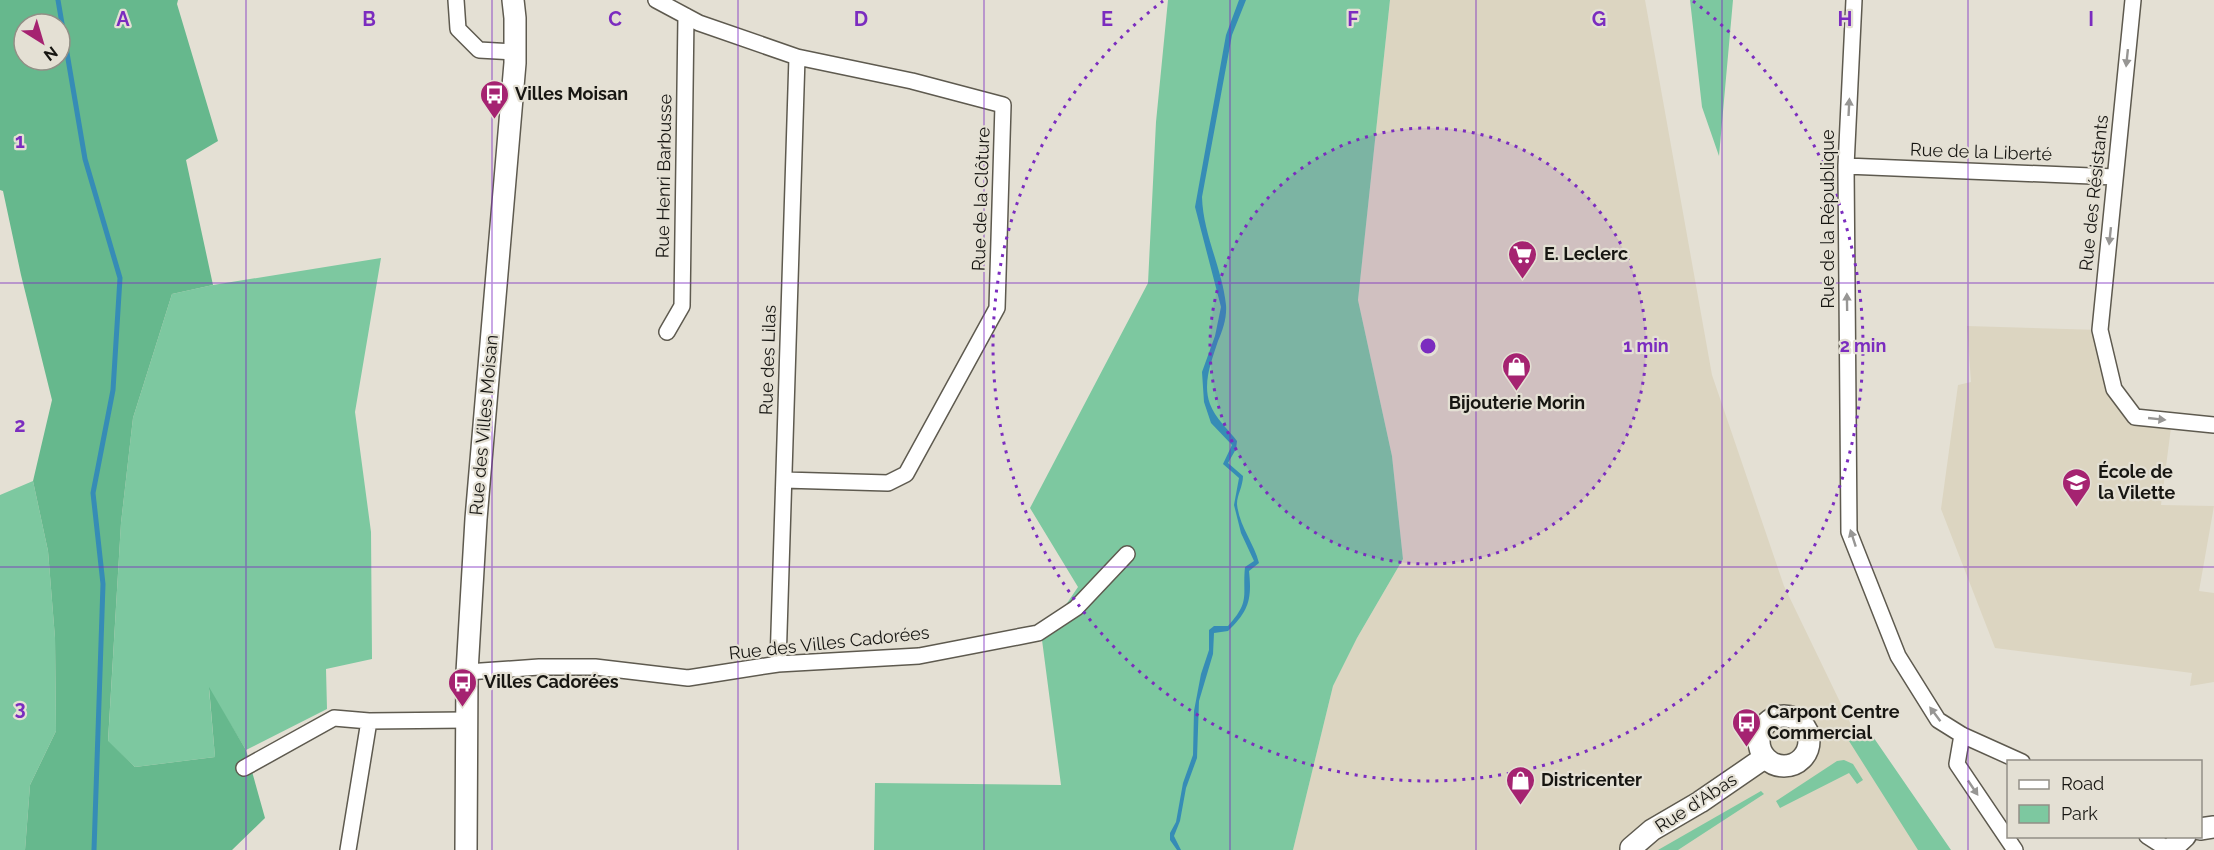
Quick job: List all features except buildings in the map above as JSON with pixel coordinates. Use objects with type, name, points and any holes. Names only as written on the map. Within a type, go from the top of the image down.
[{"type":"main road","name":"Rue des Villes Moisan","points":[[466,850],[467,672],[476,519],[516,52],[513,0]]},
{"type":"main road","name":"Rue d'Abas","points":[[1631,850],[1652,830],[1700,802],[1764,758]]},
{"type":"main road","points":[[2169,850],[2184,838]]},
{"type":"street","points":[[456,0],[458,29],[479,50],[516,52]]},
{"type":"street","name":"Rue de la Clôture","points":[[656,0],[699,23],[797,57],[912,81],[1003,105],[997,308],[906,474],[888,483],[783,480]]},
{"type":"street","name":"Rue de la République","points":[[1854,0],[1846,166],[1850,532],[1898,656],[1938,720],[1962,735],[2018,760]]},
{"type":"street","name":"Rue des Résistants","points":[[2133,0],[2100,330],[2114,388],[2135,417],[2214,425]]},
{"type":"street","name":"Rue Henri Barbusse","points":[[667,332],[682,306],[686,16]]},
{"type":"street","name":"Rue des Lilas","points":[[778,664],[797,57]]},
{"type":"street","name":"Rue de la Liberté","points":[[1846,166],[2115,177]]},
{"type":"street","name":"Rue des Villes Cadorées","points":[[467,672],[540,667],[595,667],[688,678],[778,664],[918,656],[1038,633],[1076,608],[1127,554]]},
{"type":"street","points":[[244,768],[334,718],[369,721],[465,720]]},
{"type":"street","points":[[348,850],[369,721]]},
{"type":"street","points":[[1962,735],[1957,764],[2015,850]]},
{"type":"street","points":[[2149,838],[2169,850]]},
{"type":"shaded area","points":[[1390,0],[1645,0],[1712,375],[1784,586],[1855,733],[1934,850],[1293,850],[1333,686],[1357,638],[1403,559],[1392,456],[1358,300]]},
{"type":"shaded area","name":"École de la Vilette","points":[[1967,326],[2100,330],[2114,389],[2135,417],[2172,420],[2161,505],[2214,506],[2199,591],[2214,593],[2214,682],[2190,686],[2192,673],[1995,648],[1941,509],[1958,385],[1971,382]]},
{"type":"green space","points":[[0,0],[178,0],[177,4],[218,141],[186,160],[213,285],[172,294],[133,418],[121,523],[108,741],[135,767],[215,757],[209,687],[246,750],[265,818],[232,850],[25,850],[30,785],[56,731],[55,638],[48,551],[33,481],[52,400],[3,191],[0,190]]},
{"type":"green space","points":[[1168,0],[1390,0],[1358,300],[1392,456],[1403,559],[1357,638],[1333,686],[1293,850],[874,850],[875,783],[1061,785],[1042,640],[1078,587],[1030,508],[1148,283],[1156,122]]},
{"type":"green space","points":[[1690,0],[1733,0],[1719,156],[1702,107]]},
{"type":"green space","points":[[381,258],[355,412],[371,532],[372,659],[326,669],[327,709],[246,750],[209,689],[215,757],[135,767],[108,742],[121,523],[133,418],[172,294],[213,285]]},
{"type":"green space","points":[[33,481],[48,551],[55,638],[56,731],[30,785],[25,850],[0,850],[0,495]]},
{"type":"green space","points":[[1867,728],[1951,850],[1918,850],[1849,741]]},
{"type":"green space","points":[[1844,760],[1853,764],[1863,780],[1857,784],[1849,773],[1780,808],[1776,801],[1837,761]]},
{"type":"green space","points":[[1761,791],[1764,794],[1678,850],[1658,850]]},
{"type":"water","points":[[1239,0],[1246,0],[1232,35],[1202,197],[1206,224],[1224,291],[1226,310],[1223,328],[1207,380],[1207,388],[1212,409],[1237,441],[1236,449],[1228,463],[1243,476],[1237,501],[1238,512],[1259,563],[1249,571],[1250,589],[1245,611],[1228,631],[1214,633],[1213,654],[1199,701],[1197,758],[1186,788],[1180,821],[1174,836],[1181,850],[1177,850],[1170,840],[1170,833],[1176,822],[1183,783],[1193,755],[1194,711],[1201,674],[1209,650],[1209,630],[1214,626],[1228,626],[1240,610],[1244,598],[1245,567],[1254,561],[1241,533],[1234,505],[1239,478],[1223,464],[1232,445],[1211,423],[1204,402],[1202,372],[1215,336],[1221,307],[1195,207],[1226,35]]},
{"type":"waterway","points":[[58,0],[85,159],[120,278],[113,390],[93,493],[103,584],[94,850]]},
{"type":"place","name":"Villes Moisan","points":[[494,120]]},
{"type":"place","name":"E. Leclerc","points":[[1523,280]]},
{"type":"place","name":"Bijouterie Morin","points":[[1517,392]]},
{"type":"place","name":"École de la Vilette","points":[[2077,508]]},
{"type":"place","name":"Villes Cadorées","points":[[463,708]]},
{"type":"place","name":"Carpont Centre Commercial","points":[[1746,748]]},
{"type":"place","name":"Districenter","points":[[1520,806]]}]
